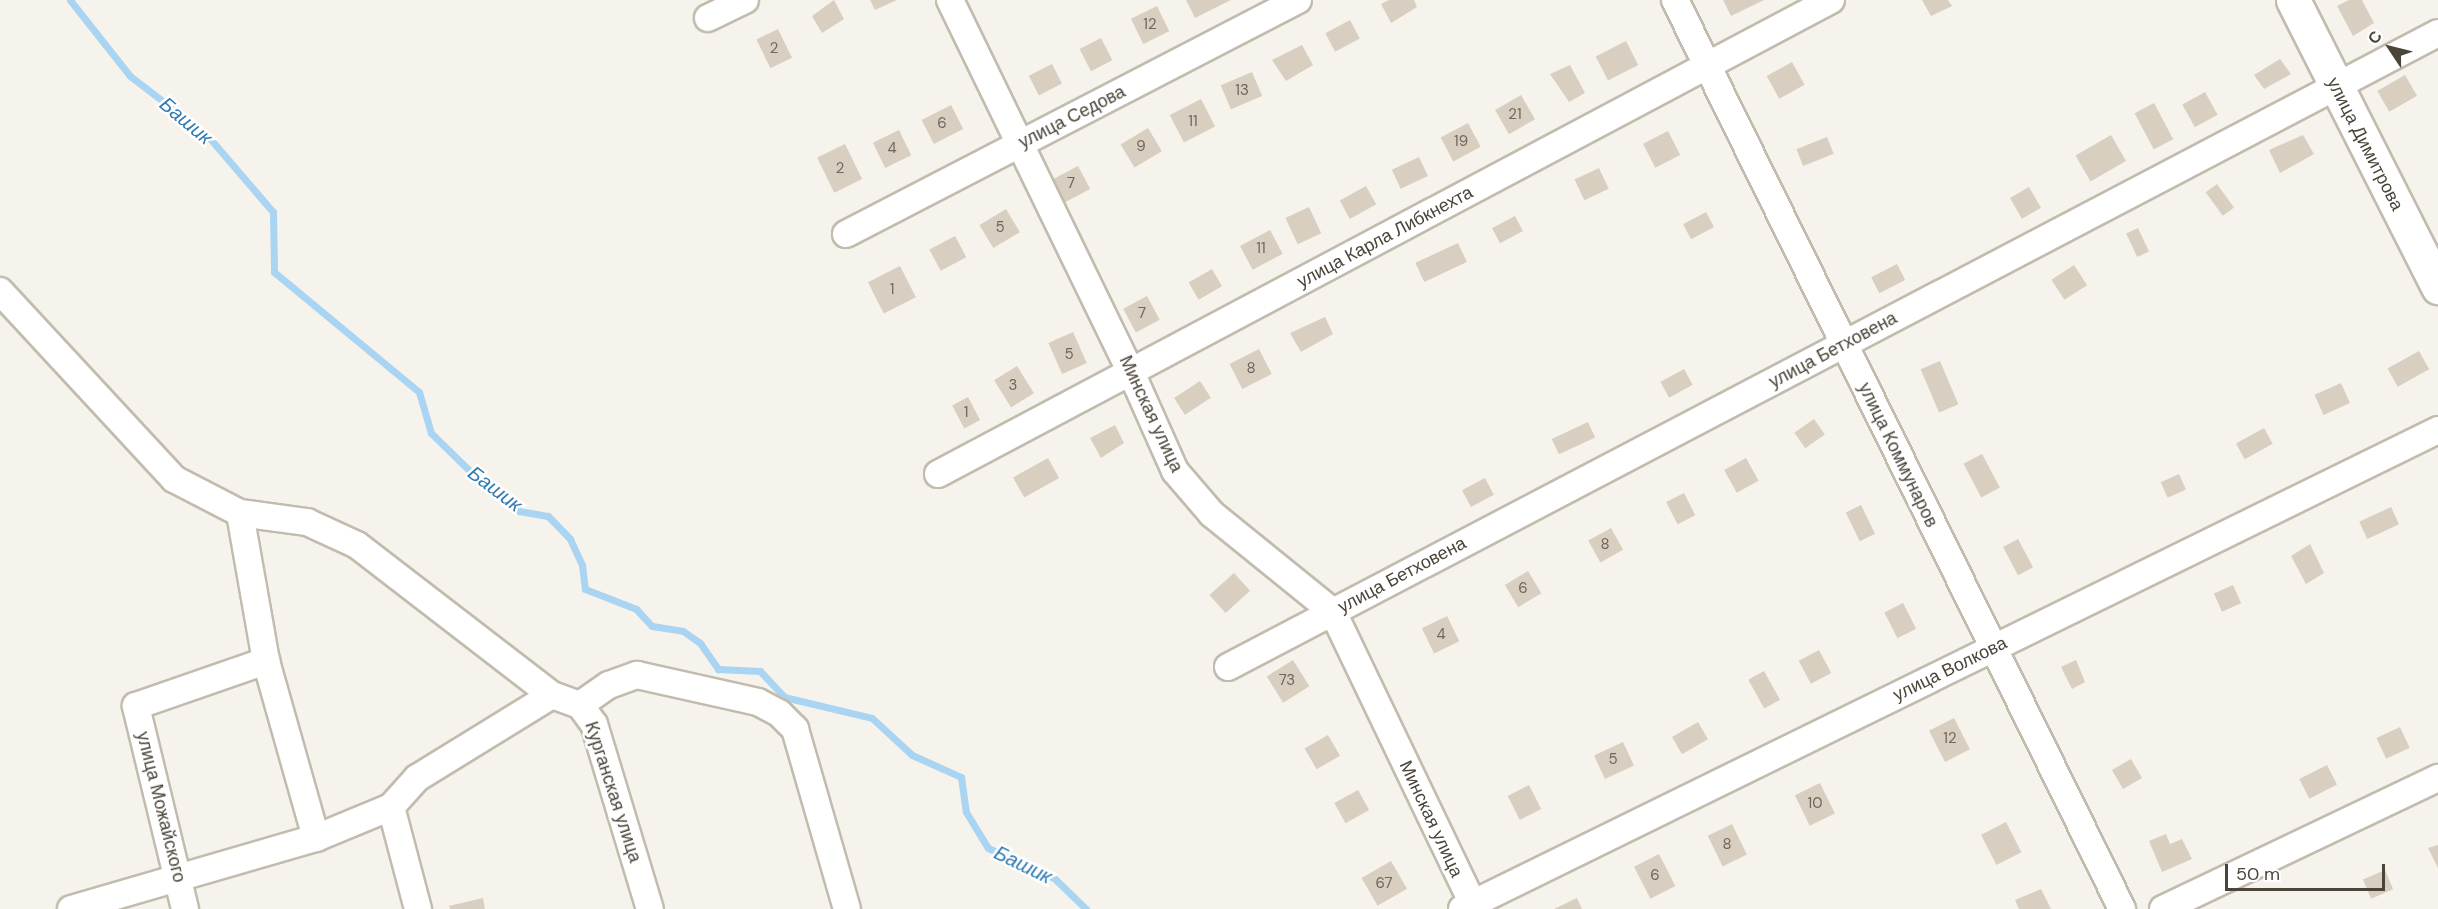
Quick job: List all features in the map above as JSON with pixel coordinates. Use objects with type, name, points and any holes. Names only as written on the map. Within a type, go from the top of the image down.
[{"type":"street","points":[[708,18],[745,0]]},
{"type":"street","name":"Минская улица","points":[[950,0],[1131,372],[1175,471],[1212,514],[1333,612],[1469,907]]},
{"type":"street","name":"улица Седова","points":[[846,234],[1298,0]]},
{"type":"street","name":"улица Коммунаров","points":[[1675,0],[2122,909]]},
{"type":"street","name":"улица Карла Либкнехта","points":[[938,474],[1831,0]]},
{"type":"street","name":"улица Димитрова","points":[[2293,0],[2438,287]]},
{"type":"street","name":"улица Бетховена","points":[[1228,667],[2438,33]]},
{"type":"street","name":"Курганская улица","points":[[0,291],[174,479],[240,513],[308,522],[357,545],[552,695],[580,705],[594,724],[650,909]]},
{"type":"street","name":"улица Волкова","points":[[1469,907],[2438,430]]},
{"type":"street","points":[[240,513],[266,661],[316,838]]},
{"type":"street","name":"улица Можайского","points":[[186,909],[136,706],[266,661]]},
{"type":"street","points":[[580,705],[609,685],[637,675],[747,700],[779,713],[795,729],[847,909]]},
{"type":"street","points":[[71,909],[316,838],[391,807],[417,777],[552,695]]},
{"type":"street","points":[[2163,909],[2438,778]]},
{"type":"street","points":[[391,807],[418,909]]},
{"type":"building","points":[[834,0],[844,19],[822,33],[812,16]]},
{"type":"building","points":[[870,0],[897,0],[875,10]]},
{"type":"building","points":[[1186,0],[1231,0],[1195,18]]},
{"type":"building","points":[[1389,0],[1414,0],[1417,7],[1391,23],[1381,4]]},
{"type":"building","points":[[1723,0],[1764,0],[1731,16]]},
{"type":"building","points":[[1922,0],[1948,0],[1952,6],[1931,16]]},
{"type":"building","points":[[2349,0],[2362,0],[2374,23],[2353,36],[2337,6]]},
{"type":"building","points":[[1157,6],[1169,31],[1143,44],[1131,19]]},
{"type":"building","points":[[1350,20],[1360,39],[1335,52],[1325,33]]},
{"type":"building","points":[[778,29],[792,58],[770,68],[756,40]]},
{"type":"building","points":[[1101,38],[1112,60],[1091,71],[1080,49]]},
{"type":"building","points":[[1626,41],[1638,65],[1608,80],[1596,56]]},
{"type":"building","points":[[1302,45],[1313,65],[1286,81],[1272,60]]},
{"type":"building","points":[[2280,59],[2291,74],[2264,89],[2254,75]]},
{"type":"building","points":[[1792,62],[1805,85],[1779,99],[1767,76]]},
{"type":"building","points":[[1052,64],[1062,84],[1039,95],[1029,76]]},
{"type":"building","points":[[1570,65],[1585,93],[1569,102],[1550,74]]},
{"type":"building","points":[[1252,72],[1262,96],[1231,109],[1221,85]]},
{"type":"building","points":[[2405,75],[2417,96],[2389,112],[2377,91]]},
{"type":"building","points":[[2205,92],[2218,115],[2195,127],[2182,105]]},
{"type":"building","points":[[1521,95],[1535,119],[1509,134],[1495,110]]},
{"type":"building","points":[[1201,99],[1215,127],[1184,143],[1170,115]]},
{"type":"building","points":[[2154,103],[2173,139],[2154,150],[2135,113]]},
{"type":"building","points":[[951,105],[963,129],[934,144],[922,120]]},
{"type":"building","points":[[1468,123],[1481,147],[1453,161],[1441,138]]},
{"type":"building","points":[[1148,128],[1162,151],[1134,168],[1121,144]]},
{"type":"building","points":[[899,130],[911,155],[885,168],[873,143]]},
{"type":"building","points":[[1668,131],[1680,155],[1655,168],[1643,144]]},
{"type":"building","points":[[2111,135],[2126,161],[2090,181],[2075,156]]},
{"type":"building","points":[[2303,135],[2314,154],[2280,173],[2269,150]]},
{"type":"building","points":[[1827,137],[1834,154],[1803,166],[1796,149]]},
{"type":"building","points":[[845,144],[862,179],[834,193],[817,158]]},
{"type":"building","points":[[1419,157],[1428,176],[1401,189],[1392,170]]},
{"type":"building","points":[[1078,166],[1090,189],[1065,203],[1052,180]]},
{"type":"building","points":[[1599,168],[1609,189],[1584,200],[1575,179]]},
{"type":"building","points":[[2217,184],[2234,207],[2223,216],[2206,192]]},
{"type":"building","points":[[1366,186],[1376,204],[1350,219],[1340,201]]},
{"type":"building","points":[[2029,187],[2041,208],[2022,219],[2010,198]]},
{"type":"building","points":[[1309,207],[1321,233],[1298,244],[1285,218]]},
{"type":"building","points":[[1006,209],[1020,232],[993,248],[979,225]]},
{"type":"building","points":[[1706,212],[1714,227],[1691,239],[1683,224]]},
{"type":"building","points":[[1515,216],[1523,231],[1500,243],[1492,228]]},
{"type":"building","points":[[2138,228],[2149,252],[2137,257],[2126,233]]},
{"type":"building","points":[[1270,230],[1283,254],[1253,270],[1240,246]]},
{"type":"building","points":[[955,236],[966,257],[941,271],[929,250]]},
{"type":"building","points":[[1458,243],[1467,262],[1424,282],[1415,263]]},
{"type":"building","points":[[1897,264],[1905,280],[1879,293],[1871,277]]},
{"type":"building","points":[[2074,265],[2087,285],[2064,300],[2051,280]]},
{"type":"building","points":[[900,266],[916,297],[884,314],[868,282]]},
{"type":"building","points":[[1212,269],[1222,286],[1199,300],[1189,282]]},
{"type":"building","points":[[1147,296],[1160,320],[1136,333],[1123,309]]},
{"type":"building","points":[[1325,317],[1333,334],[1301,352],[1290,333]]},
{"type":"building","points":[[1073,332],[1087,363],[1062,374],[1048,343]]},
{"type":"building","points":[[1259,349],[1272,374],[1242,389],[1230,364]]},
{"type":"building","points":[[2419,351],[2429,369],[2398,387],[2388,368]]},
{"type":"building","points":[[1940,361],[1958,404],[1939,412],[1921,369]]},
{"type":"building","points":[[1017,366],[1034,393],[1011,407],[994,380]]},
{"type":"building","points":[[1684,369],[1693,385],[1669,398],[1660,382]]},
{"type":"building","points":[[1200,381],[1211,398],[1185,415],[1174,398]]},
{"type":"building","points":[[2341,383],[2350,403],[2323,415],[2315,395]]},
{"type":"building","points":[[968,397],[980,420],[964,428],[952,405]]},
{"type":"building","points":[[1814,419],[1825,435],[1805,448],[1794,433]]},
{"type":"building","points":[[1588,422],[1595,437],[1559,454],[1552,439]]},
{"type":"building","points":[[1115,425],[1124,443],[1101,458],[1090,438]]},
{"type":"building","points":[[2264,428],[2273,444],[2245,459],[2236,444]]},
{"type":"building","points":[[1982,454],[2000,488],[1981,497],[1963,464]]},
{"type":"building","points":[[1048,458],[1059,478],[1024,498],[1013,477]]},
{"type":"building","points":[[1746,458],[1759,481],[1737,493],[1724,470]]},
{"type":"building","points":[[2179,474],[2186,490],[2168,498],[2161,482]]},
{"type":"building","points":[[1485,478],[1494,495],[1471,507],[1462,490]]},
{"type":"building","points":[[1684,493],[1695,515],[1678,524],[1666,502]]},
{"type":"building","points":[[1861,505],[1875,534],[1860,541],[1846,512]]},
{"type":"building","points":[[2391,507],[2399,524],[2367,539],[2359,522]]},
{"type":"building","points":[[1611,528],[1623,550],[1600,562],[1588,541]]},
{"type":"building","points":[[2018,539],[2033,567],[2018,575],[2003,547]]},
{"type":"building","points":[[2310,544],[2324,573],[2306,584],[2291,556]]},
{"type":"building","points":[[1528,571],[1541,593],[1518,607],[1505,585]]},
{"type":"building","points":[[1234,573],[1250,591],[1226,613],[1209,595]]},
{"type":"building","points":[[2233,585],[2241,603],[2222,612],[2214,594]]},
{"type":"building","points":[[1903,603],[1916,629],[1897,638],[1884,613]]},
{"type":"building","points":[[1447,616],[1459,641],[1434,653],[1422,628]]},
{"type":"building","points":[[1819,650],[1831,673],[1811,684],[1799,661]]},
{"type":"building","points":[[1293,660],[1309,686],[1283,703],[1267,676]]},
{"type":"building","points":[[2076,660],[2085,682],[2072,689],[2061,667]]},
{"type":"building","points":[[1764,671],[1780,700],[1764,709],[1748,680]]},
{"type":"building","points":[[1954,718],[1970,749],[1945,762],[1929,731]]},
{"type":"building","points":[[1698,722],[1708,739],[1682,754],[1672,737]]},
{"type":"building","points":[[2400,727],[2410,748],[2386,759],[2376,738]]},
{"type":"building","points":[[1328,735],[1340,756],[1317,769],[1305,748]]},
{"type":"building","points":[[1623,742],[1634,766],[1605,779],[1594,756]]},
{"type":"building","points":[[2131,759],[2142,778],[2123,789],[2112,770]]},
{"type":"building","points":[[2327,765],[2337,785],[2309,799],[2299,779]]},
{"type":"building","points":[[1820,783],[1835,814],[1810,826],[1795,795]]},
{"type":"building","points":[[1529,785],[1541,809],[1520,820],[1508,796]]},
{"type":"building","points":[[1358,790],[1369,810],[1346,823],[1334,803]]},
{"type":"building","points":[[2006,822],[2021,852],[1996,865],[1981,835]]},
{"type":"building","points":[[1732,824],[1747,855],[1723,866],[1708,836]]},
{"type":"building","points":[[2166,834],[2170,844],[2182,839],[2192,859],[2162,872],[2149,841]]},
{"type":"building","points":[[2438,845],[2438,868],[2428,848]]},
{"type":"building","points":[[1659,854],[1675,886],[1650,899],[1634,867]]},
{"type":"building","points":[[1391,861],[1407,889],[1378,906],[1362,878]]},
{"type":"building","points":[[2385,870],[2393,889],[2371,899],[2363,879]]},
{"type":"building","points":[[2041,889],[2051,909],[2019,909],[2015,900]]},
{"type":"building","points":[[483,898],[485,909],[450,909],[449,906]]},
{"type":"building","points":[[1577,898],[1582,909],[1554,909]]},
{"type":"waterway","name":"Башик","points":[[70,0],[130,76],[207,135],[273,212],[274,272],[419,392],[431,433],[476,477],[519,511],[548,516],[570,539],[582,565],[585,589],[636,609],[652,626],[683,631],[700,643],[718,669],[760,671],[784,697],[872,718],[912,755],[961,777],[966,812],[988,848],[1054,878],[1086,909]]}]
